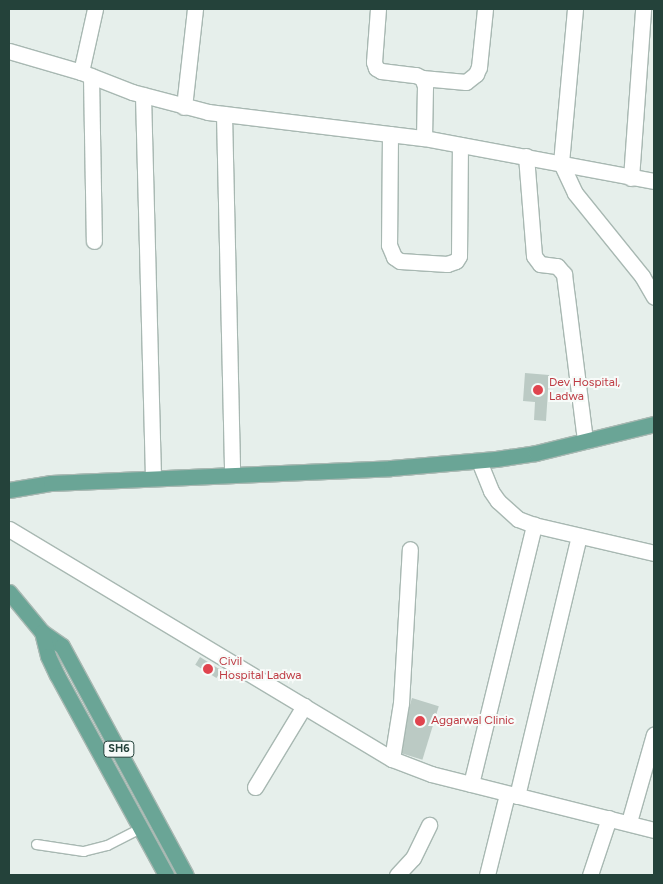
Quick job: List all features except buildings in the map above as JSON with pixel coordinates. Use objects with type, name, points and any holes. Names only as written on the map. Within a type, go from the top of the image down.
[{"type":"main road","points":[[9,490],[51,483],[232,473],[391,468],[479,461],[536,453],[654,424]]},
{"type":"main road","name":"SH6","points":[[9,592],[42,632],[62,646],[186,875]]},
{"type":"main road","name":"SH6","points":[[42,632],[48,656],[57,674],[142,827],[166,875]]},
{"type":"street","points":[[94,241],[86,74],[95,9]]},
{"type":"street","points":[[184,107],[195,9]]},
{"type":"street","points":[[378,9],[374,62],[376,68],[416,74],[422,78],[466,82],[476,74],[479,66],[485,9]]},
{"type":"street","points":[[575,9],[561,163],[575,193],[642,276],[654,297]]},
{"type":"street","points":[[631,178],[644,9]]},
{"type":"street","points":[[9,51],[86,74],[184,107],[224,114],[424,138],[654,181]]},
{"type":"street","points":[[422,78],[425,86],[424,138]]},
{"type":"street","points":[[144,95],[153,477]]},
{"type":"street","points":[[224,114],[232,473]]},
{"type":"street","points":[[390,134],[389,245],[394,257],[400,261],[447,264],[456,261],[459,256],[460,145]]},
{"type":"street","points":[[526,156],[534,256],[540,264],[561,268],[564,274],[585,441]]},
{"type":"street","points":[[479,461],[488,485],[498,501],[518,519],[534,526],[654,553]]},
{"type":"street","points":[[471,784],[534,526]]},
{"type":"street","points":[[9,529],[392,759],[431,774],[629,822],[654,830]]},
{"type":"street","points":[[487,875],[512,795],[579,536]]},
{"type":"street","points":[[392,759],[402,693],[410,549]]},
{"type":"street","points":[[254,787],[304,706]]},
{"type":"street","points":[[629,822],[654,734]]},
{"type":"street","points":[[590,875],[609,818]]},
{"type":"street","points":[[397,875],[413,858],[429,825]]},
{"type":"lane","points":[[36,844],[83,852],[107,845],[142,827]]},
{"type":"place","name":"Dev Hospital, Ladwa","points":[[538,390]]},
{"type":"place","name":"Civil Hospital Ladwa","points":[[208,669]]},
{"type":"place","name":"Aggarwal Clinic","points":[[420,721]]}]
